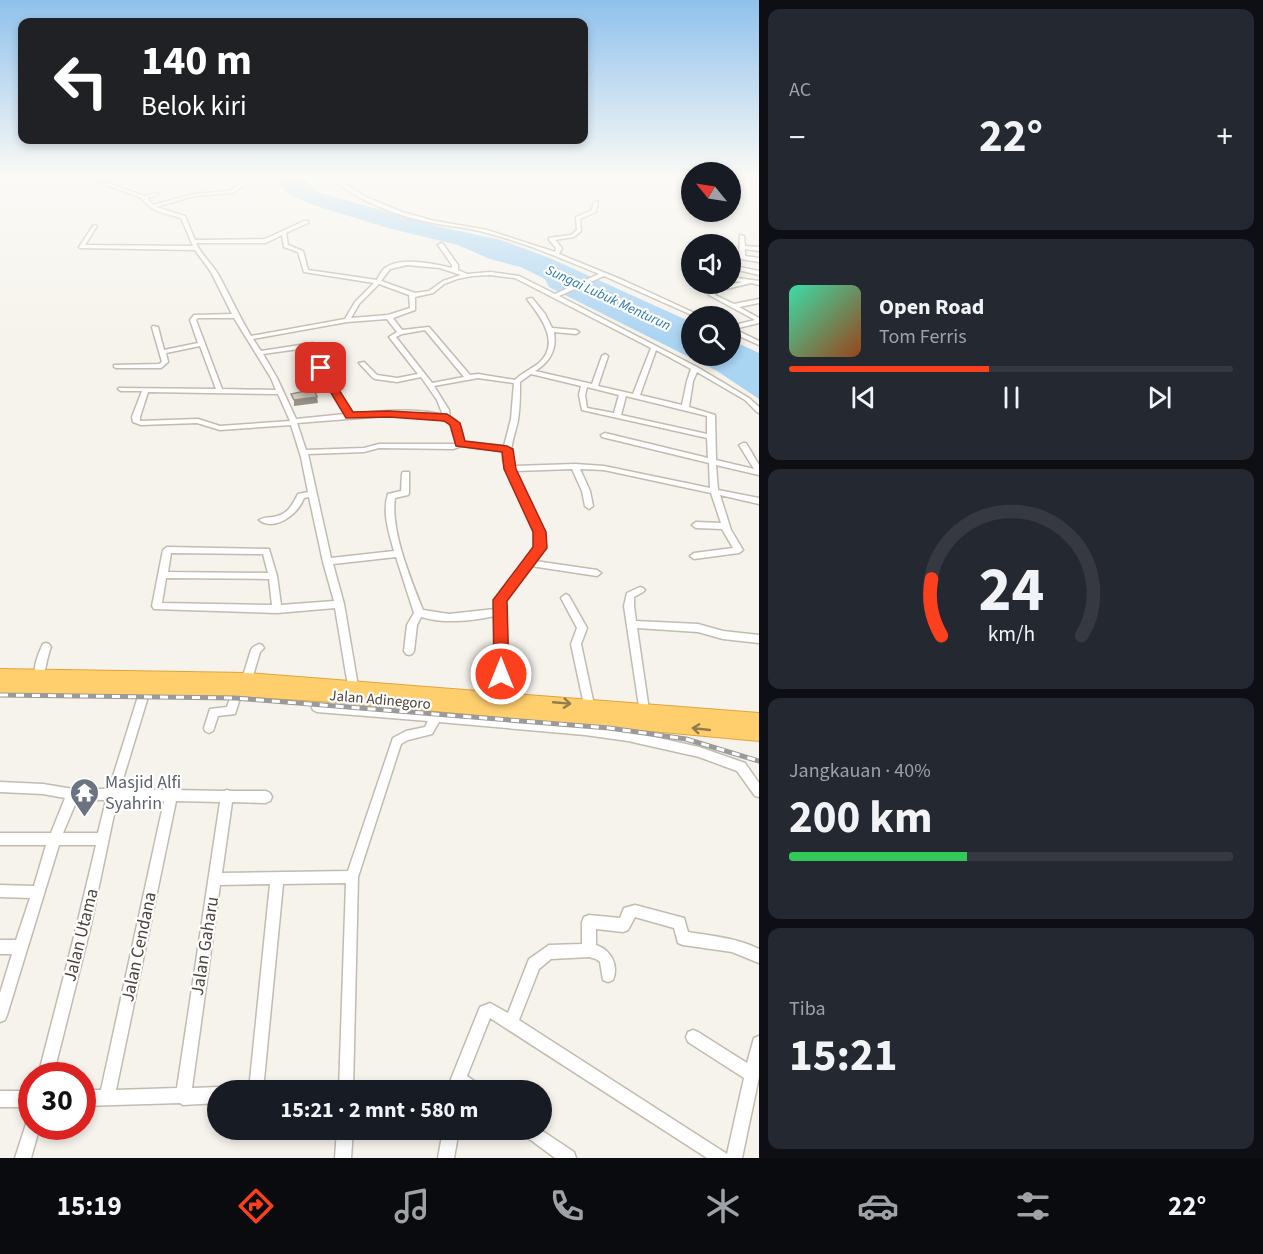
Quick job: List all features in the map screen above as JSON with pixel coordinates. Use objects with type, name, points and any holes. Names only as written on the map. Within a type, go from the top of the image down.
[{"type":"highway","name":"Jalan Adinegoro","points":[[0,675],[353,686],[759,720]]},
{"type":"highway","name":"Jalan Adinegoro","points":[[0,686],[146,687],[243,684],[464,714],[759,734]]},
{"type":"street","points":[[92,231],[82,247],[266,241],[291,231]]},
{"type":"street","points":[[190,231],[214,272],[236,316],[251,338],[293,422],[314,494],[327,562],[339,604],[353,686]]},
{"type":"street","points":[[487,231],[556,255],[681,309]]},
{"type":"street","points":[[556,255],[559,248],[551,239],[572,236],[577,231]]},
{"type":"street","points":[[284,234],[286,246],[300,251],[306,271],[378,282],[416,294]]},
{"type":"street","points":[[742,236],[744,247],[742,257],[759,260]]},
{"type":"street","points":[[441,245],[455,265],[455,270]]},
{"type":"street","points":[[744,247],[759,249]]},
{"type":"street","points":[[347,320],[353,305],[378,282],[386,269],[400,264],[420,264],[455,270],[467,276]]},
{"type":"street","points":[[741,269],[759,273]]},
{"type":"street","points":[[251,338],[347,320],[389,317],[412,309],[411,297],[416,294],[430,292],[447,281],[467,276],[494,274],[517,277],[695,368],[747,399],[759,411]]},
{"type":"street","points":[[556,296],[601,275]]},
{"type":"street","points":[[741,281],[759,283]]},
{"type":"street","points":[[750,282],[712,292],[714,298],[735,306],[759,301]]},
{"type":"street","points":[[501,698],[500,600],[540,548],[539,532],[510,469],[507,449],[515,419],[517,382],[545,361],[552,344],[547,320],[530,299]]},
{"type":"street","points":[[741,310],[759,320]]},
{"type":"street","points":[[219,389],[193,318],[236,316]]},
{"type":"street","points":[[389,317],[400,332]]},
{"type":"street","points":[[741,326],[759,320]]},
{"type":"street","points":[[116,366],[164,365],[155,327]]},
{"type":"street","points":[[447,417],[447,412],[430,385],[392,338],[400,332],[427,328],[468,377]]},
{"type":"street","points":[[550,330],[576,332]]},
{"type":"street","points":[[741,334],[759,343]]},
{"type":"street","points":[[162,352],[201,344]]},
{"type":"street","points":[[259,353],[313,345]]},
{"type":"street","points":[[636,396],[654,347]]},
{"type":"street","points":[[594,387],[605,356]]},
{"type":"street","points":[[123,357],[124,366]]},
{"type":"street","points":[[362,363],[375,377],[397,380],[421,375]]},
{"type":"street","points":[[321,368],[350,416]]},
{"type":"street","points":[[685,408],[695,368]]},
{"type":"street","points":[[531,372],[711,415],[714,490],[726,526],[739,550],[694,556]]},
{"type":"street","points":[[430,385],[468,377],[488,376],[517,382]]},
{"type":"street","points":[[585,384],[582,395],[584,409],[711,437]]},
{"type":"street","points":[[121,389],[219,389],[279,392]]},
{"type":"street","points":[[146,389],[136,417],[137,422],[141,423],[192,421],[204,422],[220,428],[389,414],[447,417],[455,423],[460,444]]},
{"type":"street","points":[[617,416],[623,393]]},
{"type":"street","points":[[605,435],[759,472]]},
{"type":"street","points":[[303,452],[364,450],[379,446],[453,447],[460,444],[507,449]]},
{"type":"street","points":[[742,445],[759,472]]},
{"type":"street","points":[[510,469],[575,466],[603,468],[759,501]]},
{"type":"street","points":[[575,466],[586,490],[589,506]]},
{"type":"street","points":[[405,474],[405,493],[391,496],[389,502],[399,553],[419,613],[412,625],[409,651]]},
{"type":"street","points":[[263,520],[283,518],[291,513],[301,496],[314,494]]},
{"type":"street","points":[[696,525],[726,526]]},
{"type":"street","points":[[277,609],[267,552],[168,549],[157,606],[277,609],[339,604]]},
{"type":"street","points":[[327,562],[399,553]]},
{"type":"street","points":[[529,563],[597,573]]},
{"type":"street","points":[[162,575],[273,576]]},
{"type":"street","points":[[640,590],[630,595],[631,624],[644,710]]},
{"type":"street","points":[[566,598],[582,628],[576,644],[589,705]]},
{"type":"street","points":[[419,613],[438,618],[460,619],[500,612]]},
{"type":"street","points":[[631,624],[698,628],[723,635],[759,639]]},
{"type":"street","points":[[39,675],[46,647]]},
{"type":"street","points":[[208,728],[214,712],[231,711],[256,650],[259,648]]},
{"type":"street","name":"Jalan Utama","points":[[49,1062],[83,929],[113,794],[146,687]]},
{"type":"street","points":[[317,707],[436,718],[464,714],[628,736],[699,752],[741,767],[759,792]]},
{"type":"street","points":[[346,1080],[352,877],[398,741],[406,736],[428,731],[436,718]]},
{"type":"street","points":[[0,788],[43,789],[74,794],[266,797]]},
{"type":"street","points":[[0,1015],[54,840],[74,794]]},
{"type":"street","name":"Jalan Gaharu","points":[[183,1096],[216,879],[226,795]]},
{"type":"street","name":"Jalan Cendana","points":[[107,1097],[171,796]]},
{"type":"street","points":[[0,839],[103,839]]},
{"type":"street","points":[[216,879],[277,880],[352,877]]},
{"type":"street","points":[[257,1080],[277,880]]},
{"type":"street","points":[[0,891],[39,892]]},
{"type":"street","points":[[589,950],[589,922],[623,925],[629,914],[635,911],[679,922],[683,938],[731,946],[759,956]]},
{"type":"street","points":[[0,947],[22,947]]},
{"type":"street","points":[[511,1023],[535,962],[543,955],[555,950],[589,950],[605,957],[608,975]]},
{"type":"street","points":[[460,1080],[485,1012],[490,1010],[721,1158]]},
{"type":"street","points":[[693,1037],[752,1075]]},
{"type":"street","points":[[734,1158],[759,1043]]},
{"type":"street","points":[[96,1097],[207,1095]]},
{"type":"street","points":[[0,1099],[18,1099]]},
{"type":"street","points":[[22,1158],[28,1140]]},
{"type":"street","points":[[343,1158],[344,1140]]},
{"type":"street","points":[[446,1158],[449,1140]]},
{"type":"street","points":[[543,1140],[568,1158]]},
{"type":"water","name":"Sungai Lubuk Menturun","points":[[401,231],[459,231],[501,240],[552,259],[681,317],[681,353],[549,287],[545,279],[521,267],[490,259],[458,245]]},
{"type":"water","points":[[741,345],[759,353],[759,399],[707,366],[741,366]]},
{"type":"building","points":[[314,389],[317,397],[294,400],[291,394]]},
{"type":"railway","points":[[0,695],[235,698],[609,728],[686,739],[759,761]]},
{"type":"place","name":"Masjid Alfi Syahrin","points":[[84,818]]},
{"type":"route","points":[[321,368],[350,416],[389,414],[447,417],[455,423],[460,444],[507,449],[510,469],[539,532],[540,548],[500,600],[501,674]]}]
